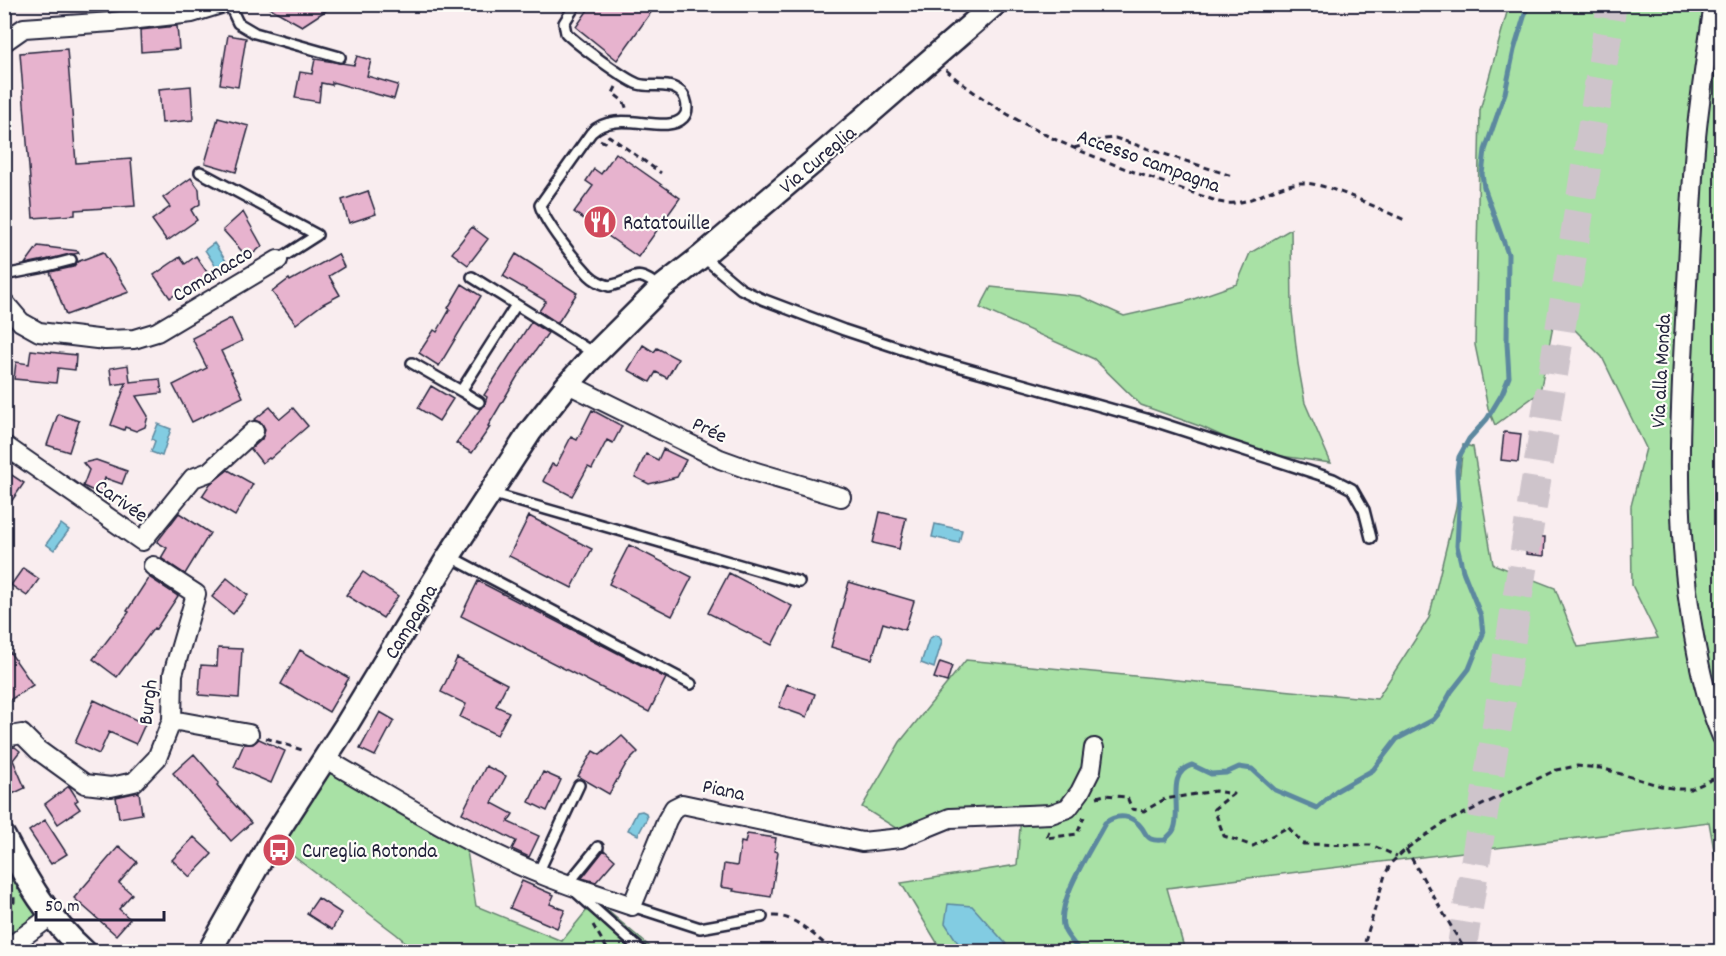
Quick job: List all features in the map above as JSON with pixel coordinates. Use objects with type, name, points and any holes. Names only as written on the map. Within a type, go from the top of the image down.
[{"type":"street","points":[[4,42],[24,28],[112,22],[192,13],[221,4]]},
{"type":"street","name":"Via Cureglia","points":[[638,312],[661,288],[702,256],[934,59],[995,4]]},
{"type":"street","name":"Via alla Monda","points":[[1714,4],[1695,147],[1678,475],[1685,577],[1694,636],[1705,692],[1722,737]]},
{"type":"street","name":"Comanacco","points":[[4,302],[21,322],[39,332],[105,340],[134,339],[158,332],[278,260]]},
{"type":"street","name":"Campagna","points":[[210,951],[247,883],[324,758],[449,556],[530,432],[595,354],[638,312]]},
{"type":"street","name":"Prée","points":[[568,384],[720,459],[841,497]]},
{"type":"street","name":"Carivée","points":[[4,445],[142,542],[193,478],[209,472],[254,431]]},
{"type":"street","name":"Burgh","points":[[4,737],[22,734],[38,750],[86,784],[111,787],[134,782],[157,758],[172,720],[173,674],[196,594],[153,566]]},
{"type":"street","points":[[172,720],[249,734]]},
{"type":"street","name":"Piana","points":[[632,906],[671,811],[682,804],[862,842],[901,838],[950,818],[1050,814],[1068,808],[1080,792],[1091,770],[1094,748]]},
{"type":"street","points":[[324,758],[465,839],[538,873],[632,906]]},
{"type":"street","points":[[4,837],[51,916],[85,951]]},
{"type":"street","points":[[4,951],[51,916]]},
{"type":"lane","points":[[229,4],[238,23],[255,33],[340,57]]},
{"type":"lane","points":[[576,4],[564,22],[564,28],[570,38],[638,84],[678,89],[687,107],[683,118],[674,123],[611,122],[601,125],[591,133],[540,205],[544,215],[588,274],[601,283],[614,285],[630,277],[640,276],[661,288]]},
{"type":"lane","name":"Comanacco","points":[[200,172],[317,235],[278,260]]},
{"type":"lane","points":[[702,256],[741,289],[844,330],[929,358],[1157,422],[1333,479],[1352,489],[1364,510],[1371,538]]},
{"type":"lane","points":[[4,275],[71,260]]},
{"type":"lane","points":[[472,277],[595,354]]},
{"type":"lane","points":[[461,391],[516,306]]},
{"type":"lane","points":[[412,363],[479,402]]},
{"type":"lane","points":[[490,493],[799,582]]},
{"type":"lane","points":[[449,556],[691,684]]},
{"type":"lane","points":[[538,873],[579,785]]},
{"type":"lane","points":[[598,847],[566,884],[643,951]]},
{"type":"lane","points":[[632,906],[700,928],[762,917]]},
{"type":"path","name":"Accesso campagna","points":[[934,59],[968,88],[1034,130],[1073,148],[1227,204],[1289,185],[1314,184],[1405,220]]},
{"type":"path","points":[[618,84],[613,93],[619,99]]},
{"type":"path","points":[[591,133],[604,142],[609,136],[661,173]]},
{"type":"path","points":[[1073,148],[1115,138],[1232,176]]},
{"type":"path","points":[[249,734],[289,745]]},
{"type":"path","points":[[1362,951],[1385,875],[1391,863],[1406,849],[1442,824],[1556,770],[1577,766],[1590,766],[1678,789],[1691,789],[1722,775]]},
{"type":"path","points":[[1105,795],[1127,797],[1132,809],[1144,811],[1165,799],[1215,791],[1233,794],[1214,809],[1224,836],[1253,846],[1288,827],[1303,844],[1371,846],[1397,856]]},
{"type":"path","points":[[1049,830],[1046,838],[1077,834]]},
{"type":"path","points":[[1406,849],[1466,951]]},
{"type":"path","points":[[4,922],[15,902],[13,891]]},
{"type":"path","points":[[762,917],[783,916],[810,931],[827,946],[827,951]]},
{"type":"green space","points":[[1509,5],[1721,5],[1721,889],[1709,822],[1167,888],[1185,951],[942,951],[901,883],[1017,865],[1021,815],[902,832],[862,807],[900,742],[966,660],[1377,699],[1429,618],[1456,507],[1463,445],[1473,447],[1493,564],[1555,588],[1578,647],[1658,638],[1632,585],[1631,506],[1646,448],[1602,357],[1556,311],[1540,392],[1495,425],[1488,408],[1475,345],[1480,110]]},
{"type":"green space","points":[[1291,229],[1292,311],[1298,364],[1305,403],[1331,463],[1260,453],[1202,427],[1141,405],[1094,359],[980,308],[991,287],[1080,296],[1124,316],[1185,302],[1237,284],[1250,253]]},
{"type":"green space","points":[[324,758],[465,839],[476,906],[562,941],[595,900],[655,951],[416,951],[272,840]]},
{"type":"green space","points":[[4,838],[51,916],[4,951]]},
{"type":"water","points":[[214,243],[230,267],[220,273],[205,250]]},
{"type":"water","points":[[158,424],[171,429],[162,456],[151,452],[155,441],[152,439]]},
{"type":"water","points":[[61,524],[69,530],[54,550],[46,544]]},
{"type":"water","points":[[935,524],[962,530],[959,543],[932,537]]},
{"type":"water","points":[[935,635],[939,636],[942,641],[934,668],[921,663],[929,639]]},
{"type":"water","points":[[637,812],[646,813],[647,818],[638,835],[628,830]]},
{"type":"water","points":[[948,904],[972,906],[1006,944],[1003,951],[963,951],[945,923]]},
{"type":"building","points":[[263,4],[336,4],[302,26]]},
{"type":"building","points":[[592,4],[657,4],[617,60],[576,27]]},
{"type":"building","points":[[177,26],[179,49],[141,52],[140,30]]},
{"type":"building","points":[[228,35],[246,38],[238,87],[220,84]]},
{"type":"building","points":[[67,49],[76,163],[131,159],[135,206],[75,210],[75,215],[33,218],[20,53]]},
{"type":"building","points":[[357,56],[371,60],[367,76],[398,85],[394,99],[332,82],[332,85],[321,83],[319,102],[295,98],[300,72],[312,74],[315,59],[354,65]]},
{"type":"building","points":[[191,86],[193,120],[162,123],[159,89]]},
{"type":"building","points":[[218,118],[249,126],[236,172],[205,163]]},
{"type":"building","points":[[616,153],[680,198],[638,257],[574,212],[593,186],[586,181],[594,169],[601,174]]},
{"type":"building","points":[[191,178],[199,189],[200,204],[191,210],[197,220],[167,241],[152,220],[170,207],[163,198]]},
{"type":"building","points":[[368,191],[376,214],[349,223],[342,200]]},
{"type":"building","points":[[243,212],[262,246],[248,258],[223,230]]},
{"type":"building","points":[[472,227],[488,239],[468,265],[452,253]]},
{"type":"building","points":[[38,246],[78,251],[79,253],[25,264]]},
{"type":"building","points":[[103,252],[129,292],[66,315],[50,272],[73,267],[77,262]]},
{"type":"building","points":[[338,254],[344,267],[329,276],[340,295],[323,304],[296,324],[272,292],[289,279],[290,281]]},
{"type":"building","points":[[516,254],[577,293],[559,321],[556,322],[539,311],[546,301],[503,276]]},
{"type":"building","points":[[196,256],[211,278],[190,292],[187,287],[170,298],[154,275],[180,257],[185,264]]},
{"type":"building","points":[[462,284],[481,296],[439,366],[419,353],[434,330],[437,332]]},
{"type":"building","points":[[231,318],[242,341],[221,351],[243,397],[192,422],[173,385],[207,368],[192,338]]},
{"type":"building","points":[[531,322],[548,333],[517,377],[488,426],[490,427],[472,453],[456,443],[484,406],[487,397],[484,395]]},
{"type":"building","points":[[643,345],[654,352],[657,348],[678,359],[667,378],[656,372],[650,382],[628,370]]},
{"type":"building","points":[[31,350],[76,355],[75,370],[58,368],[56,383],[14,379],[16,362],[29,364]]},
{"type":"building","points":[[128,365],[130,382],[160,379],[162,393],[136,396],[148,416],[145,427],[136,431],[125,427],[124,430],[111,425],[126,383],[112,385],[110,368]]},
{"type":"building","points":[[431,386],[453,399],[439,421],[418,408]]},
{"type":"building","points":[[270,407],[280,419],[293,408],[308,426],[270,459],[262,463],[251,449],[262,439],[265,429],[262,423],[254,420]]},
{"type":"building","points":[[592,410],[622,426],[613,443],[607,440],[592,469],[588,467],[572,496],[543,481],[552,464],[556,466],[571,437],[577,440]]},
{"type":"building","points":[[58,414],[79,421],[69,452],[47,445]]},
{"type":"building","points":[[1504,432],[1521,434],[1518,462],[1501,460]]},
{"type":"building","points":[[663,449],[686,460],[677,477],[649,484],[635,477],[646,454],[658,460]]},
{"type":"building","points":[[96,460],[127,471],[122,484],[105,478],[100,494],[83,486],[89,470],[83,463]]},
{"type":"building","points":[[4,470],[24,483],[4,512]]},
{"type":"building","points":[[228,470],[253,484],[235,516],[202,496],[210,484]]},
{"type":"building","points":[[880,512],[906,518],[899,549],[873,543]]},
{"type":"building","points":[[179,513],[210,533],[185,574],[161,558],[167,548],[157,542]]},
{"type":"building","points":[[529,516],[592,549],[572,588],[509,556]]},
{"type":"building","points":[[1527,537],[1545,537],[1544,556],[1526,554]]},
{"type":"building","points":[[629,545],[692,577],[672,616],[609,584]]},
{"type":"building","points":[[23,568],[39,579],[27,596],[11,585]]},
{"type":"building","points":[[363,572],[398,596],[383,618],[346,595]]},
{"type":"building","points":[[729,573],[792,606],[772,645],[708,613]]},
{"type":"building","points":[[149,577],[178,596],[156,629],[154,628],[117,677],[93,659],[129,612],[127,611]]},
{"type":"building","points":[[227,578],[248,595],[233,614],[212,597]]},
{"type":"building","points":[[478,581],[666,678],[649,712],[461,616]]},
{"type":"building","points":[[849,582],[914,601],[905,630],[883,623],[872,659],[831,647]]},
{"type":"building","points":[[4,644],[33,685],[4,704]]},
{"type":"building","points":[[218,648],[242,649],[239,698],[199,695],[201,665],[217,666]]},
{"type":"building","points":[[300,650],[349,678],[329,712],[281,684]]},
{"type":"building","points":[[457,658],[507,684],[496,706],[509,712],[497,735],[460,717],[466,704],[441,692]]},
{"type":"building","points":[[940,662],[952,666],[947,682],[934,678]]},
{"type":"building","points":[[787,684],[815,694],[807,717],[779,707]]},
{"type":"building","points":[[94,700],[145,724],[136,744],[109,732],[99,754],[75,743]]},
{"type":"building","points":[[380,712],[394,720],[375,756],[360,749]]},
{"type":"building","points":[[622,736],[638,752],[626,764],[609,794],[578,776],[593,751],[600,755]]},
{"type":"building","points":[[259,739],[285,751],[271,783],[234,767],[244,744],[253,744]]},
{"type":"building","points":[[15,747],[20,751],[13,760],[25,788],[4,798],[4,748]]},
{"type":"building","points":[[194,754],[219,783],[217,785],[251,823],[231,841],[173,773]]},
{"type":"building","points":[[486,766],[506,776],[492,803],[513,814],[508,822],[539,836],[529,857],[512,849],[516,841],[462,813]]},
{"type":"building","points":[[543,772],[561,780],[547,811],[529,802]]},
{"type":"building","points":[[69,786],[78,800],[75,802],[80,809],[58,824],[45,804]]},
{"type":"building","points":[[139,792],[142,814],[119,818],[116,797]]},
{"type":"building","points":[[45,820],[67,854],[51,864],[29,831]]},
{"type":"building","points":[[747,834],[776,838],[774,851],[778,852],[771,897],[721,887],[724,864],[737,866],[741,842],[745,843]]},
{"type":"building","points":[[194,837],[212,854],[190,877],[172,860]]},
{"type":"building","points":[[119,846],[137,862],[119,883],[132,894],[119,909],[130,919],[116,935],[74,898]]},
{"type":"building","points":[[604,850],[615,860],[596,882],[582,878]]},
{"type":"building","points":[[522,881],[554,895],[550,904],[565,910],[557,928],[510,908]]},
{"type":"building","points":[[318,898],[341,913],[332,930],[307,914]]},
{"type":"waterway","points":[[1080,952],[1064,929],[1062,918],[1064,905],[1076,875],[1105,823],[1115,818],[1130,818],[1142,828],[1149,838],[1165,840],[1173,830],[1176,821],[1176,792],[1179,776],[1184,769],[1192,765],[1211,774],[1226,773],[1239,767],[1252,769],[1275,790],[1317,808],[1336,791],[1373,770],[1397,739],[1433,720],[1469,669],[1483,634],[1481,616],[1463,571],[1457,546],[1459,508],[1457,470],[1459,457],[1469,439],[1487,419],[1509,377],[1508,254],[1484,187],[1482,174],[1485,150],[1505,93],[1514,50],[1528,4]]},
{"type":"tunnel","points":[[1461,952],[1612,4]]},
{"type":"place","name":"Ratatouille","points":[[600,222]]},
{"type":"place","name":"Cureglia Rotonda","points":[[279,850]]}]
